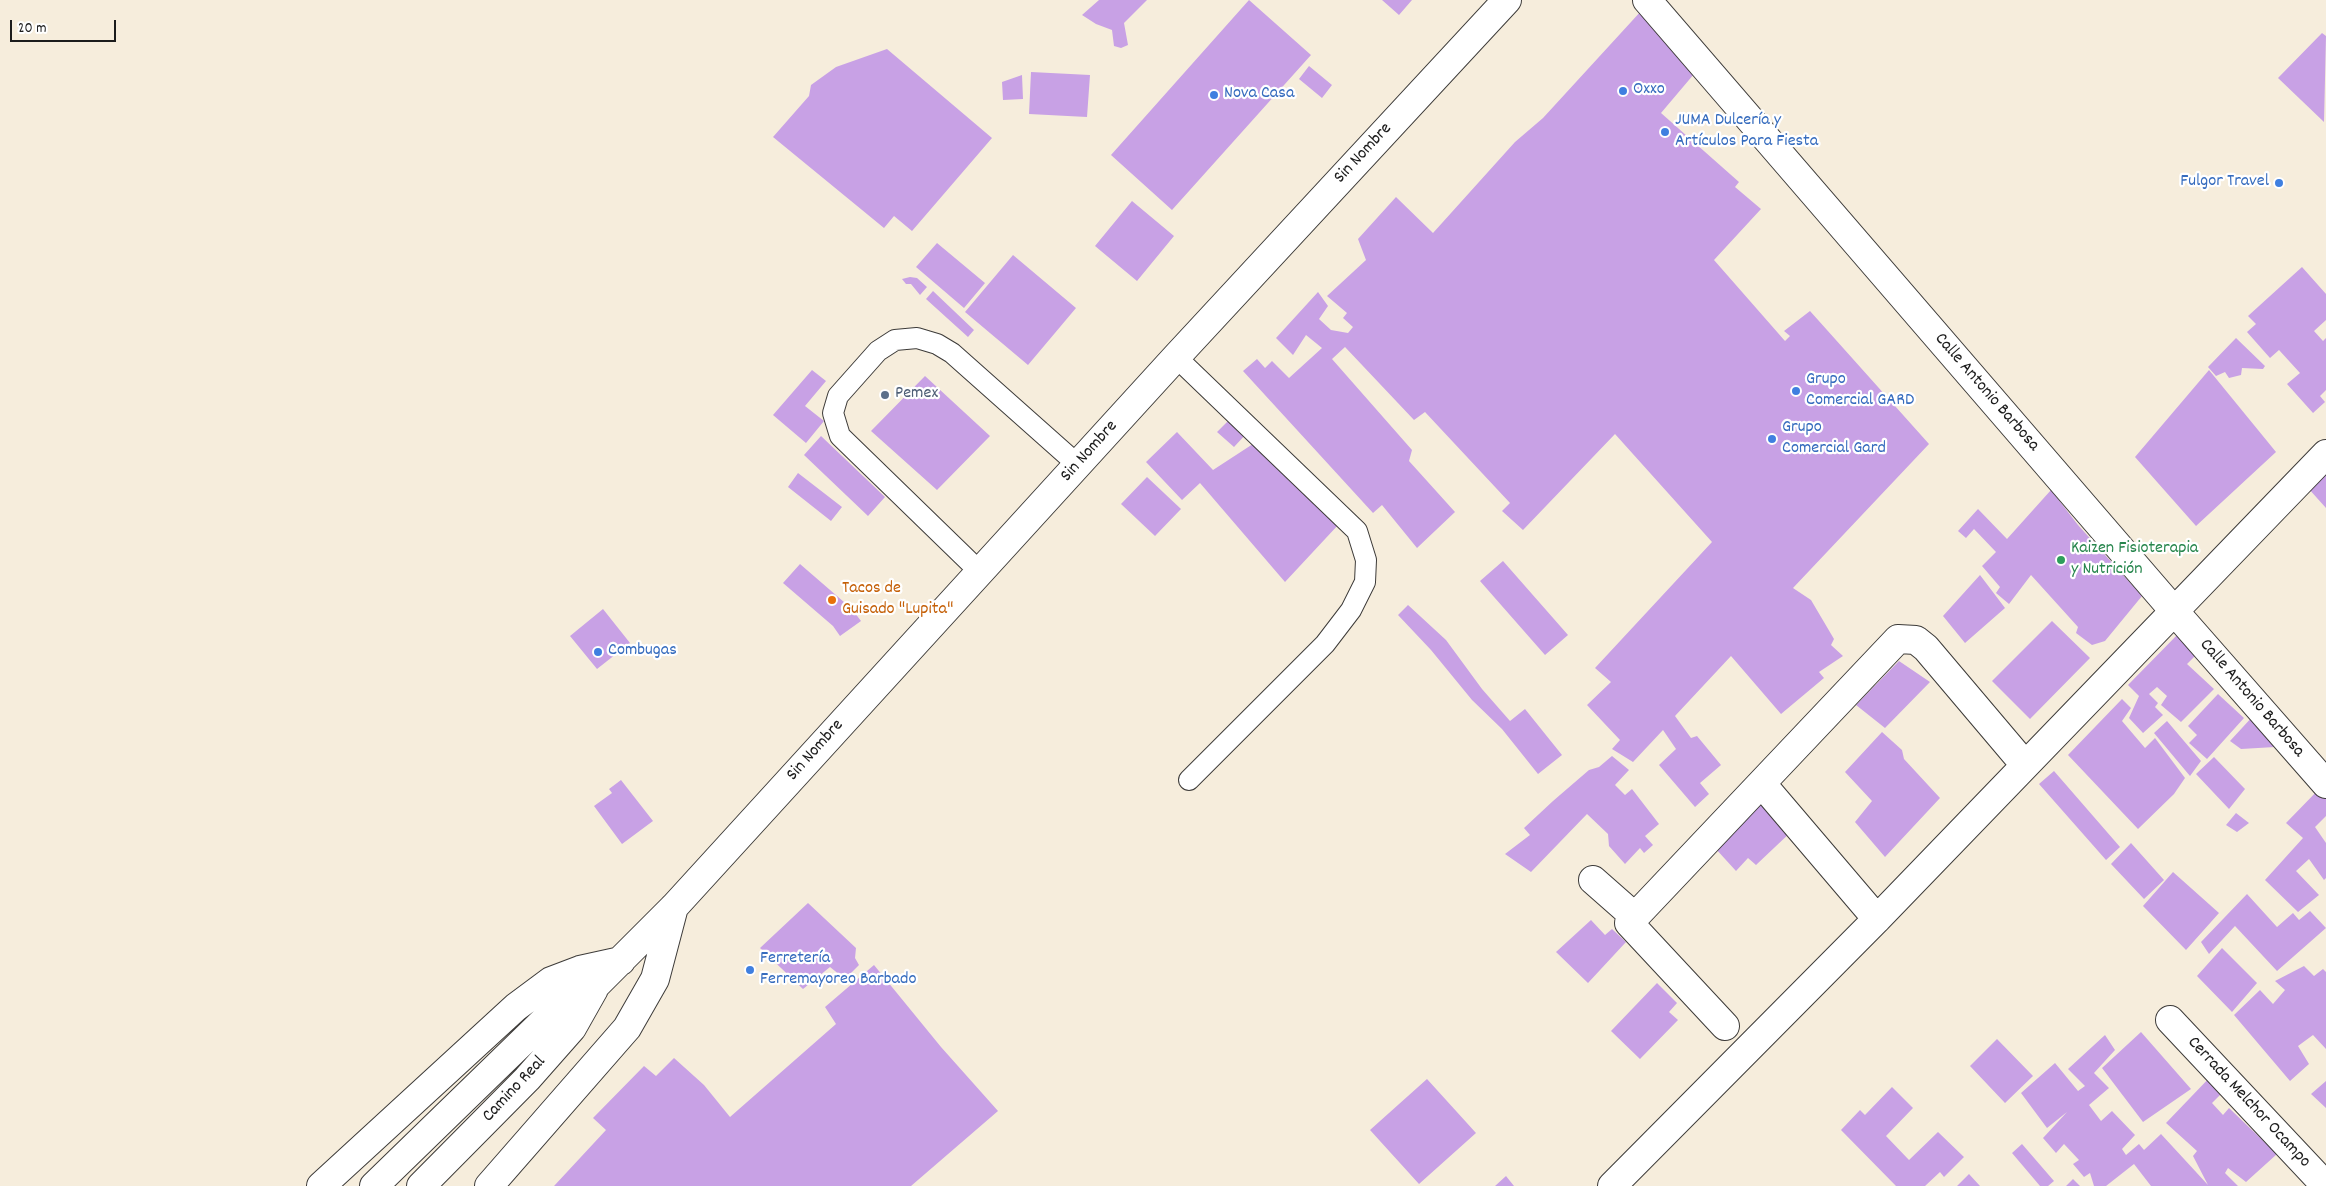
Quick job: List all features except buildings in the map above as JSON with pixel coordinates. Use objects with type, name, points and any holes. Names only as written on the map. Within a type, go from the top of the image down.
[{"type":"street","name":"Sin Nombre","points":[[597,984],[675,906],[1176,357],[1507,0]]},
{"type":"street","name":"Calle Antonio Barbosa","points":[[1647,0],[2175,612],[2326,784]]},
{"type":"street","points":[[1612,1186],[1877,920],[2326,454]]},
{"type":"street","points":[[1725,1026],[1629,923],[1898,639],[1916,640],[1926,648],[2025,765]]},
{"type":"street","points":[[1762,784],[1877,920]]},
{"type":"street","points":[[1593,880],[1635,917]]},
{"type":"street","points":[[489,1186],[627,1028],[655,979],[675,906]]},
{"type":"street","points":[[322,1186],[516,1007],[551,981],[580,970],[621,961]]},
{"type":"street","points":[[374,1186],[551,1014],[597,984]]},
{"type":"street","name":"Camino Real","points":[[421,1186],[527,1079],[572,1028],[597,984]]},
{"type":"street","name":"Cerrada Melchor Ocampo","points":[[2170,1020],[2326,1186]]},
{"type":"lane","points":[[980,572],[840,436],[833,413],[838,396],[853,378],[878,351],[895,340],[917,338],[937,344],[970,368],[1078,465]]},
{"type":"lane","points":[[1176,357],[1357,531],[1366,560],[1365,582],[1350,610],[1325,644],[1189,780]]},
{"type":"place","name":"Oxxo","points":[[1623,91]]},
{"type":"place","name":"Nova Casa","points":[[1214,95]]},
{"type":"place","name":"JUMA Dulcería y Artículos Para Fiesta","points":[[1665,132]]},
{"type":"place","name":"Fulgor Travel","points":[[2279,183]]},
{"type":"place","name":"Grupo Comercial GARD","points":[[1796,391]]},
{"type":"place","name":"Pemex","points":[[885,395]]},
{"type":"place","name":"Grupo Comercial Gard","points":[[1772,439]]},
{"type":"place","name":"Kaizen Fisioterapia y Nutrición","points":[[2061,560]]},
{"type":"place","name":"Tacos de Guisado \"Lupita\"","points":[[832,600]]},
{"type":"place","name":"Combugas","points":[[598,652]]},
{"type":"place","name":"Ferretería Ferremayoreo Barbado","points":[[750,970]]}]
